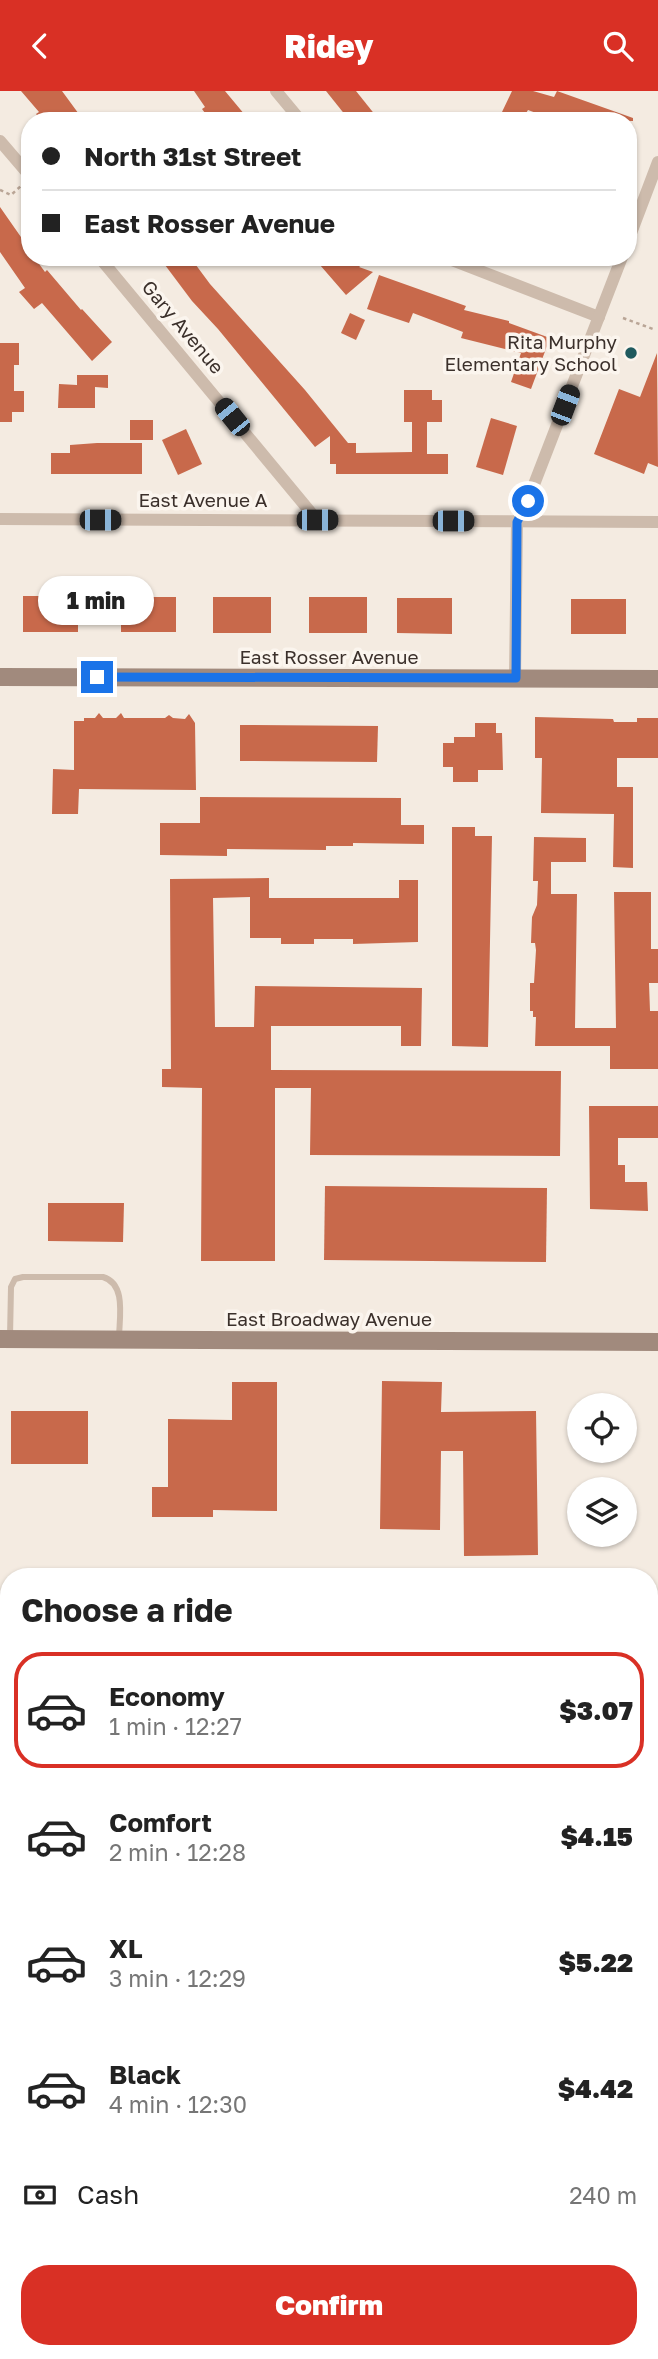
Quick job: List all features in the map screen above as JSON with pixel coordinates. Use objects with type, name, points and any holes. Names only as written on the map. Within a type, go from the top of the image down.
[{"type":"street","points":[[276,91],[294,112]]},
{"type":"street","points":[[0,141],[21,166]]},
{"type":"street","points":[[637,217],[658,162]]},
{"type":"street","name":"Gary Avenue","points":[[106,266],[317,520]]},
{"type":"street","points":[[467,266],[599,317]]},
{"type":"street","points":[[516,678],[517,522],[531,495],[619,266]]},
{"type":"street","name":"East Avenue A","points":[[0,519],[658,522]]},
{"type":"street","name":"East Rosser Avenue","points":[[0,677],[658,679]]},
{"type":"street","name":"East Broadway Avenue","points":[[5,1339],[658,1342]]},
{"type":"lane","points":[[5,1339],[11,1287],[15,1279],[23,1277],[108,1279],[119,1292],[119,1339]]},
{"type":"path","points":[[0,190],[11,195],[21,186]]},
{"type":"path","points":[[623,318],[653,329]]},
{"type":"building","points":[[21,91],[62,91],[77,112],[39,112]]},
{"type":"building","points":[[194,91],[225,91],[242,112],[204,112],[202,109],[205,107]]},
{"type":"building","points":[[326,91],[356,91],[373,112],[343,112]]},
{"type":"building","points":[[512,91],[533,91],[554,97],[557,91],[616,112],[528,110],[502,112]]},
{"type":"building","points":[[0,207],[21,237],[21,266],[41,266],[45,272],[47,270],[112,342],[92,361],[42,303],[34,309],[19,292],[25,288],[0,252]]},
{"type":"building","points":[[166,266],[197,266],[348,443],[356,443],[356,453],[412,452],[412,422],[404,422],[404,390],[432,390],[432,400],[442,400],[442,422],[427,422],[427,454],[448,454],[448,474],[336,474],[336,464],[330,464],[330,436],[315,447]]},
{"type":"building","points":[[321,266],[360,266],[373,272],[346,295]]},
{"type":"building","points":[[379,275],[466,306],[464,310],[509,321],[550,338],[531,389],[511,382],[521,353],[461,338],[463,332],[413,313],[409,323],[367,309]]},
{"type":"building","points":[[350,313],[365,320],[356,340],[341,333]]},
{"type":"building","points":[[0,343],[19,343],[19,365],[14,365],[14,391],[24,391],[24,412],[12,412],[12,422],[0,422]]},
{"type":"building","points":[[657,353],[658,467],[648,463],[644,474],[594,454],[619,389],[640,397]]},
{"type":"building","points":[[77,375],[108,375],[108,388],[95,387],[95,408],[58,408],[59,384],[77,385]]},
{"type":"building","points":[[491,418],[517,426],[503,475],[476,467]]},
{"type":"building","points":[[130,420],[153,420],[153,440],[130,440]]},
{"type":"building","points":[[186,429],[202,464],[178,475],[162,440]]},
{"type":"building","points":[[142,443],[142,474],[51,474],[51,453],[70,453],[70,445]]},
{"type":"building","points":[[23,596],[78,596],[78,632],[23,632]]},
{"type":"building","points":[[121,597],[176,597],[176,632],[121,632]]},
{"type":"building","points":[[213,597],[271,597],[271,633],[213,633]]},
{"type":"building","points":[[309,597],[367,597],[367,633],[309,633]]},
{"type":"building","points":[[397,598],[452,598],[452,634],[397,633]]},
{"type":"building","points":[[571,599],[626,599],[626,634],[571,634]]},
{"type":"building","points":[[99,713],[103,718],[116,718],[121,713],[124,718],[165,718],[169,715],[185,719],[189,714],[195,723],[196,790],[79,789],[78,814],[52,814],[53,769],[74,770],[74,721],[95,718]]},
{"type":"building","points":[[535,717],[613,719],[614,722],[658,718],[658,758],[617,758],[617,787],[633,787],[633,868],[613,867],[614,814],[541,813],[542,758],[535,758]]},
{"type":"building","points":[[475,723],[496,723],[496,733],[502,733],[503,770],[478,770],[478,782],[453,782],[453,767],[443,767],[443,743],[454,743],[454,737],[475,737]]},
{"type":"building","points":[[240,725],[378,726],[377,762],[240,761]]},
{"type":"building","points":[[200,797],[401,798],[401,825],[424,825],[424,844],[353,843],[353,846],[326,846],[326,850],[227,849],[227,856],[160,855],[160,823],[200,823]]},
{"type":"building","points":[[452,827],[475,827],[475,836],[492,836],[488,1047],[452,1046]]},
{"type":"building","points":[[534,837],[586,838],[586,862],[551,862],[551,894],[577,894],[575,1028],[616,1028],[614,892],[651,892],[651,949],[658,949],[658,983],[649,983],[650,1011],[658,1011],[658,1069],[610,1069],[610,1046],[535,1046],[536,1017],[533,1017],[533,1011],[530,1011],[530,983],[534,983],[536,950],[535,943],[531,943],[532,917],[537,905],[538,881],[533,881]]},
{"type":"building","points":[[269,878],[269,898],[399,898],[399,880],[418,880],[418,942],[353,944],[353,939],[314,939],[314,944],[281,944],[281,938],[250,938],[250,897],[213,898],[215,1027],[254,1027],[255,986],[422,988],[421,1046],[401,1046],[401,1026],[271,1026],[271,1070],[561,1071],[560,1156],[310,1155],[311,1088],[275,1088],[275,1261],[201,1261],[202,1088],[162,1087],[162,1069],[171,1069],[170,879]]},
{"type":"building","points":[[589,1106],[658,1106],[658,1138],[618,1138],[618,1165],[625,1165],[625,1182],[647,1182],[648,1211],[590,1209]]},
{"type":"building","points":[[325,1186],[547,1188],[546,1262],[324,1260]]},
{"type":"building","points":[[48,1203],[124,1203],[123,1242],[48,1241]]},
{"type":"building","points":[[382,1381],[442,1382],[441,1412],[536,1411],[538,1555],[464,1556],[463,1451],[441,1451],[440,1530],[380,1529]]},
{"type":"building","points":[[232,1382],[277,1382],[277,1511],[213,1510],[213,1517],[152,1517],[152,1487],[168,1487],[168,1419],[232,1420]]},
{"type":"building","points":[[11,1411],[88,1411],[88,1464],[11,1464]]},
{"type":"place","name":"Rita Murphy Elementary School","points":[[631,353]]},
{"type":"route","points":[[97,677],[516,678],[517,522],[528,501]]}]
